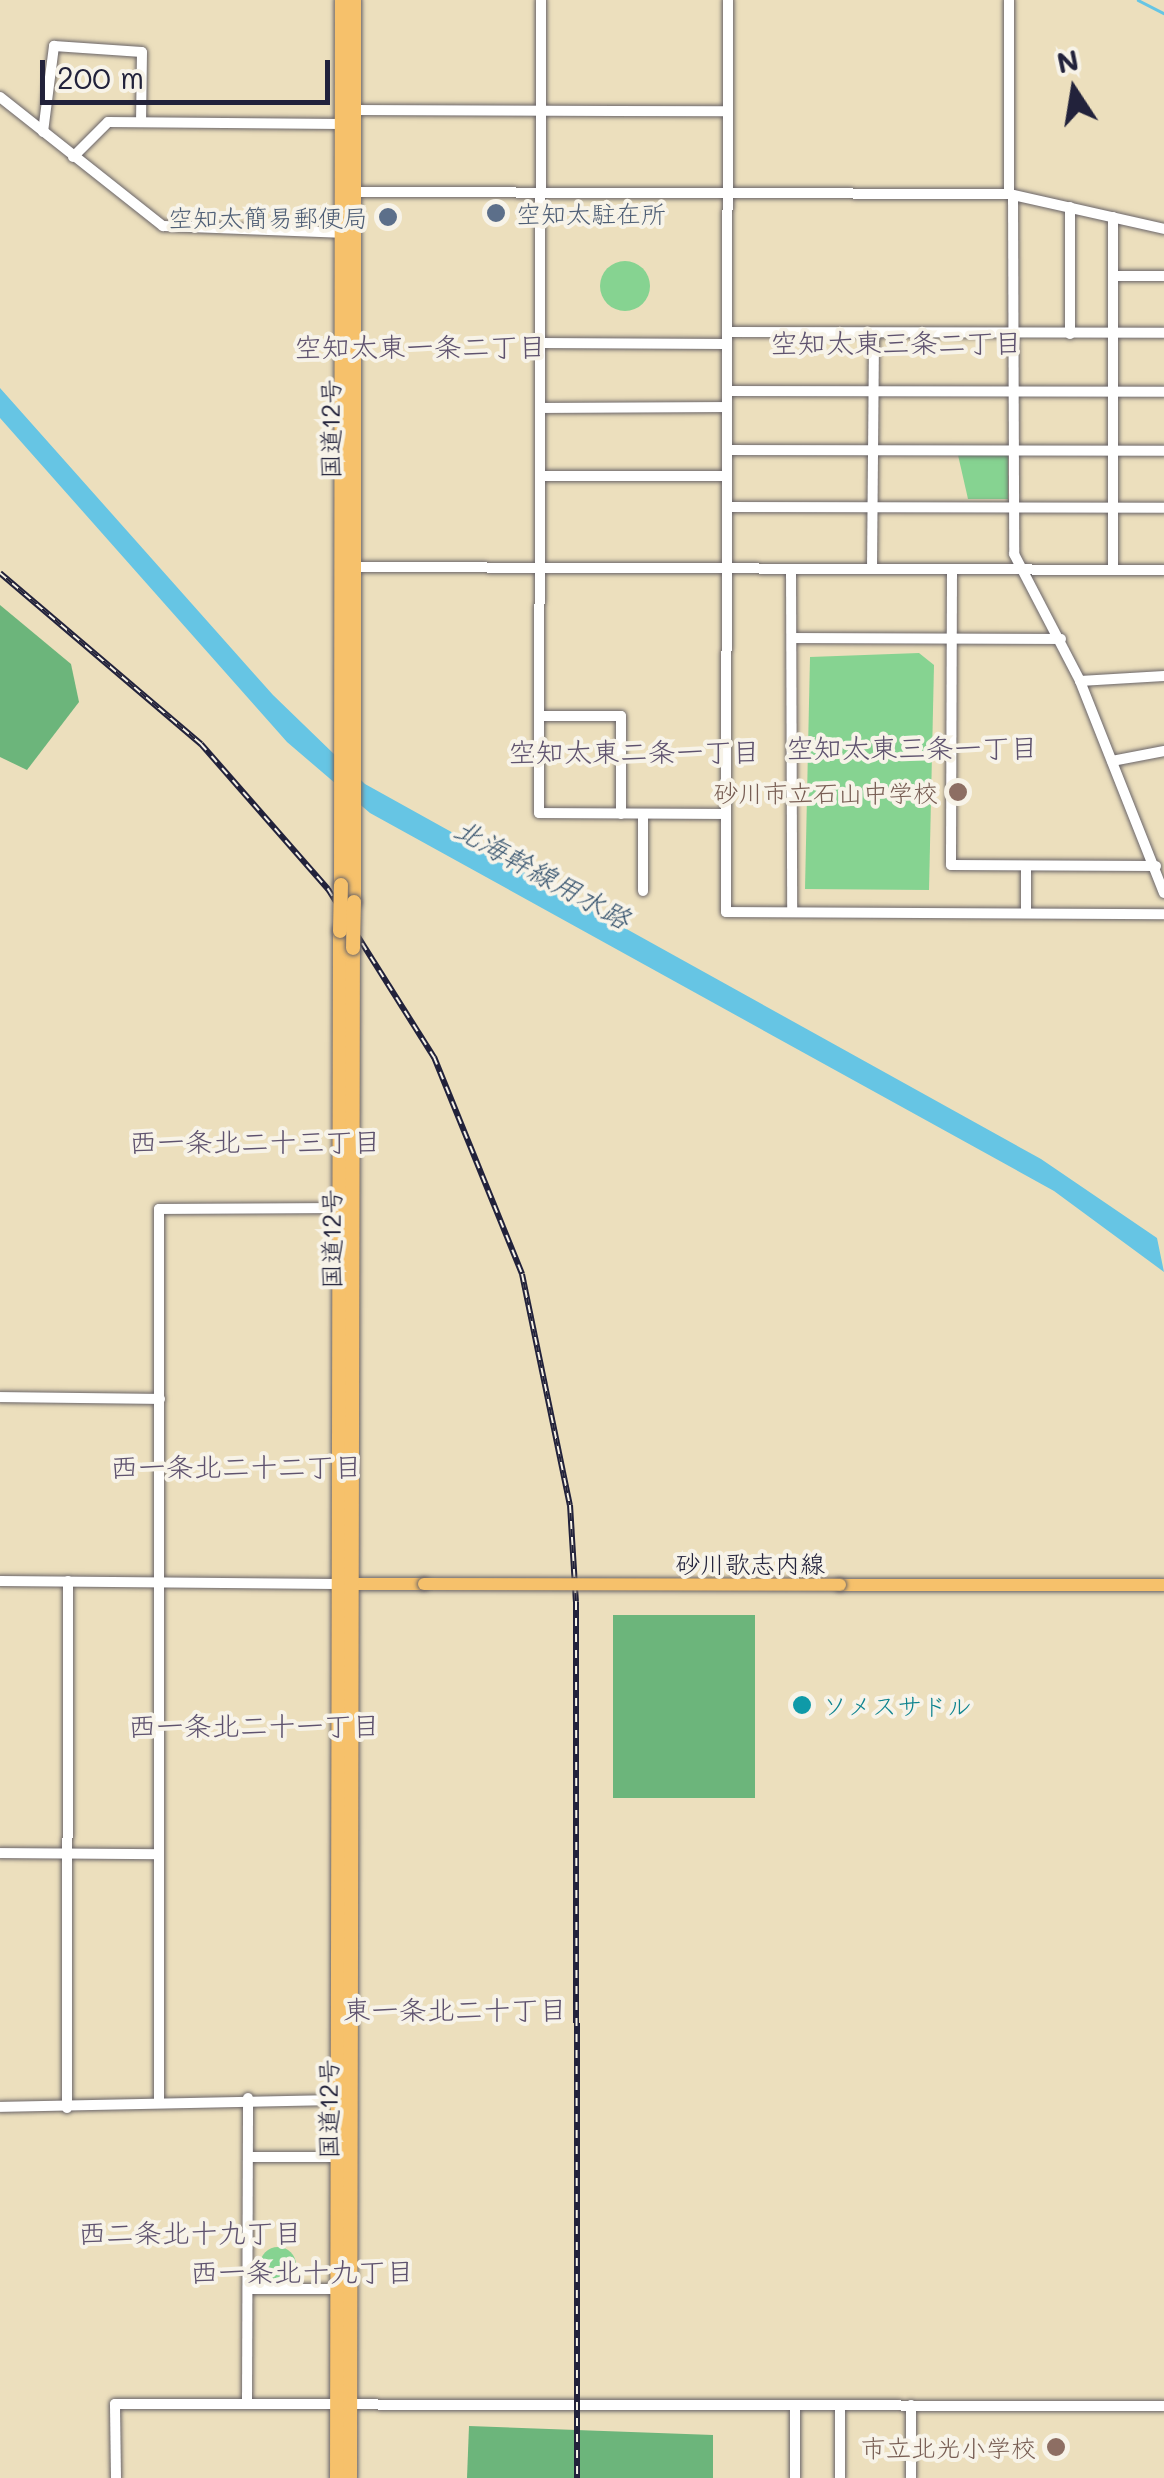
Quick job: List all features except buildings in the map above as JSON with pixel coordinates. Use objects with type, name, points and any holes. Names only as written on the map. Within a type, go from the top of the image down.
[{"type":"highway","name":"国道12号","points":[[342,0],[342,124],[348,192]]},
{"type":"highway","name":"国道12号","points":[[350,2478],[344,2405],[336,1584],[340,931],[346,810],[347,233],[354,110],[354,0]]},
{"type":"highway","name":"国道12号","points":[[344,2100],[354,1584],[354,902],[346,810]]},
{"type":"highway","name":"国道12号","points":[[337,2478],[344,2405]]},
{"type":"main road","name":"砂川歌志内線","points":[[336,1584],[1164,1585]]},
{"type":"street","points":[[541,0],[539,813],[726,814]]},
{"type":"street","points":[[728,0],[726,912],[1164,914]]},
{"type":"street","points":[[1009,0],[1013,507],[1018,570],[1061,639],[1080,681],[1164,893]]},
{"type":"street","points":[[43,132],[54,46],[142,52],[141,122]]},
{"type":"street","points":[[0,97],[73,157],[173,230],[347,233]]},
{"type":"street","points":[[354,110],[728,111]]},
{"type":"street","points":[[73,157],[99,125],[342,124]]},
{"type":"street","points":[[348,192],[1011,195],[1164,229]]},
{"type":"street","points":[[1070,207],[1070,334]]},
{"type":"street","points":[[1113,217],[1113,570]]},
{"type":"street","points":[[1113,276],[1164,276]]},
{"type":"street","points":[[540,343],[874,333],[1164,333]]},
{"type":"street","points":[[872,569],[874,333]]},
{"type":"street","points":[[727,392],[1164,392]]},
{"type":"street","points":[[540,408],[727,407]]},
{"type":"street","points":[[727,450],[1164,451]]},
{"type":"street","points":[[540,476],[727,476]]},
{"type":"street","points":[[727,507],[1164,508]]},
{"type":"street","points":[[347,567],[1163,570],[1164,583]]},
{"type":"street","points":[[791,569],[792,912]]},
{"type":"street","points":[[952,570],[951,865],[1156,866]]},
{"type":"street","points":[[792,638],[1061,639]]},
{"type":"street","points":[[1080,681],[1164,676]]},
{"type":"street","points":[[539,716],[621,716],[621,814]]},
{"type":"street","points":[[1112,760],[1164,751]]},
{"type":"street","points":[[643,814],[643,891]]},
{"type":"street","points":[[1026,866],[1026,913]]},
{"type":"street","points":[[159,2102],[159,1209],[339,1208]]},
{"type":"street","points":[[0,1397],[160,1399]]},
{"type":"street","points":[[0,1581],[336,1584]]},
{"type":"street","points":[[67,2108],[68,1581]]},
{"type":"street","points":[[0,1853],[159,1854]]},
{"type":"street","points":[[0,2107],[67,2108],[248,2098],[344,2100]]},
{"type":"street","points":[[248,2098],[248,2404]]},
{"type":"street","points":[[248,2157],[344,2158]]},
{"type":"street","points":[[248,2288],[344,2289]]},
{"type":"street","points":[[116,2478],[115,2404],[1164,2406]]},
{"type":"street","points":[[795,2405],[795,2478]]},
{"type":"street","points":[[840,2405],[840,2478]]},
{"type":"street","points":[[911,2405],[911,2478]]},
{"type":"green space","points":[[625,261],[643,268],[650,286],[643,304],[625,311],[607,304],[600,286],[607,268]]},
{"type":"green space","points":[[958,455],[1008,455],[1008,499],[968,499]]},
{"type":"green space","points":[[0,605],[71,664],[79,702],[27,770],[0,757]]},
{"type":"green space","points":[[919,653],[934,665],[929,890],[805,889],[810,657]]},
{"type":"green space","points":[[613,1615],[755,1615],[755,1798],[613,1798]]},
{"type":"green space","points":[[278,2247],[291,2252],[296,2265],[291,2278],[278,2283],[265,2278],[260,2265],[265,2252]]},
{"type":"green space","points":[[469,2426],[713,2435],[713,2478],[467,2478]]},
{"type":"water","points":[[0,388],[273,695],[365,784],[1041,1159],[1157,1238],[1164,1272],[1054,1191],[370,813],[287,742],[0,418]]},
{"type":"waterway","points":[[1138,0],[1164,13]]},
{"type":"railway","points":[[0,573],[201,744],[328,889],[434,1057],[522,1274],[570,1505],[576,1602],[577,2478]]},
{"type":"place","name":"空知太駐在所","points":[[496,213]]},
{"type":"place","name":"空知太簡易郵便局","points":[[388,217]]},
{"type":"place","name":"砂川市立石山中学校","points":[[958,792]]},
{"type":"place","name":"ソメスサドル","points":[[802,1705]]},
{"type":"place","name":"市立北光小学校","points":[[1056,2447]]},
{"type":"district","name":"空知太東三条二丁目","points":[[896,342]]},
{"type":"district","name":"空知太東一条二丁目","points":[[420,346]]},
{"type":"district","name":"空知太東三条一丁目","points":[[912,747]]},
{"type":"district","name":"空知太東二条一丁目","points":[[634,751]]},
{"type":"district","name":"西一条北二十三丁目","points":[[255,1141]]},
{"type":"district","name":"西一条北二十二丁目","points":[[236,1466]]},
{"type":"district","name":"西一条北二十一丁目","points":[[254,1725]]},
{"type":"district","name":"東一条北二十丁目","points":[[455,2009]]},
{"type":"district","name":"西二条北十九丁目","points":[[190,2232]]},
{"type":"district","name":"西一条北十九丁目","points":[[302,2271]]},
{"type":"water label","name":"北海幹線用水路","points":[[543,873]]}]
